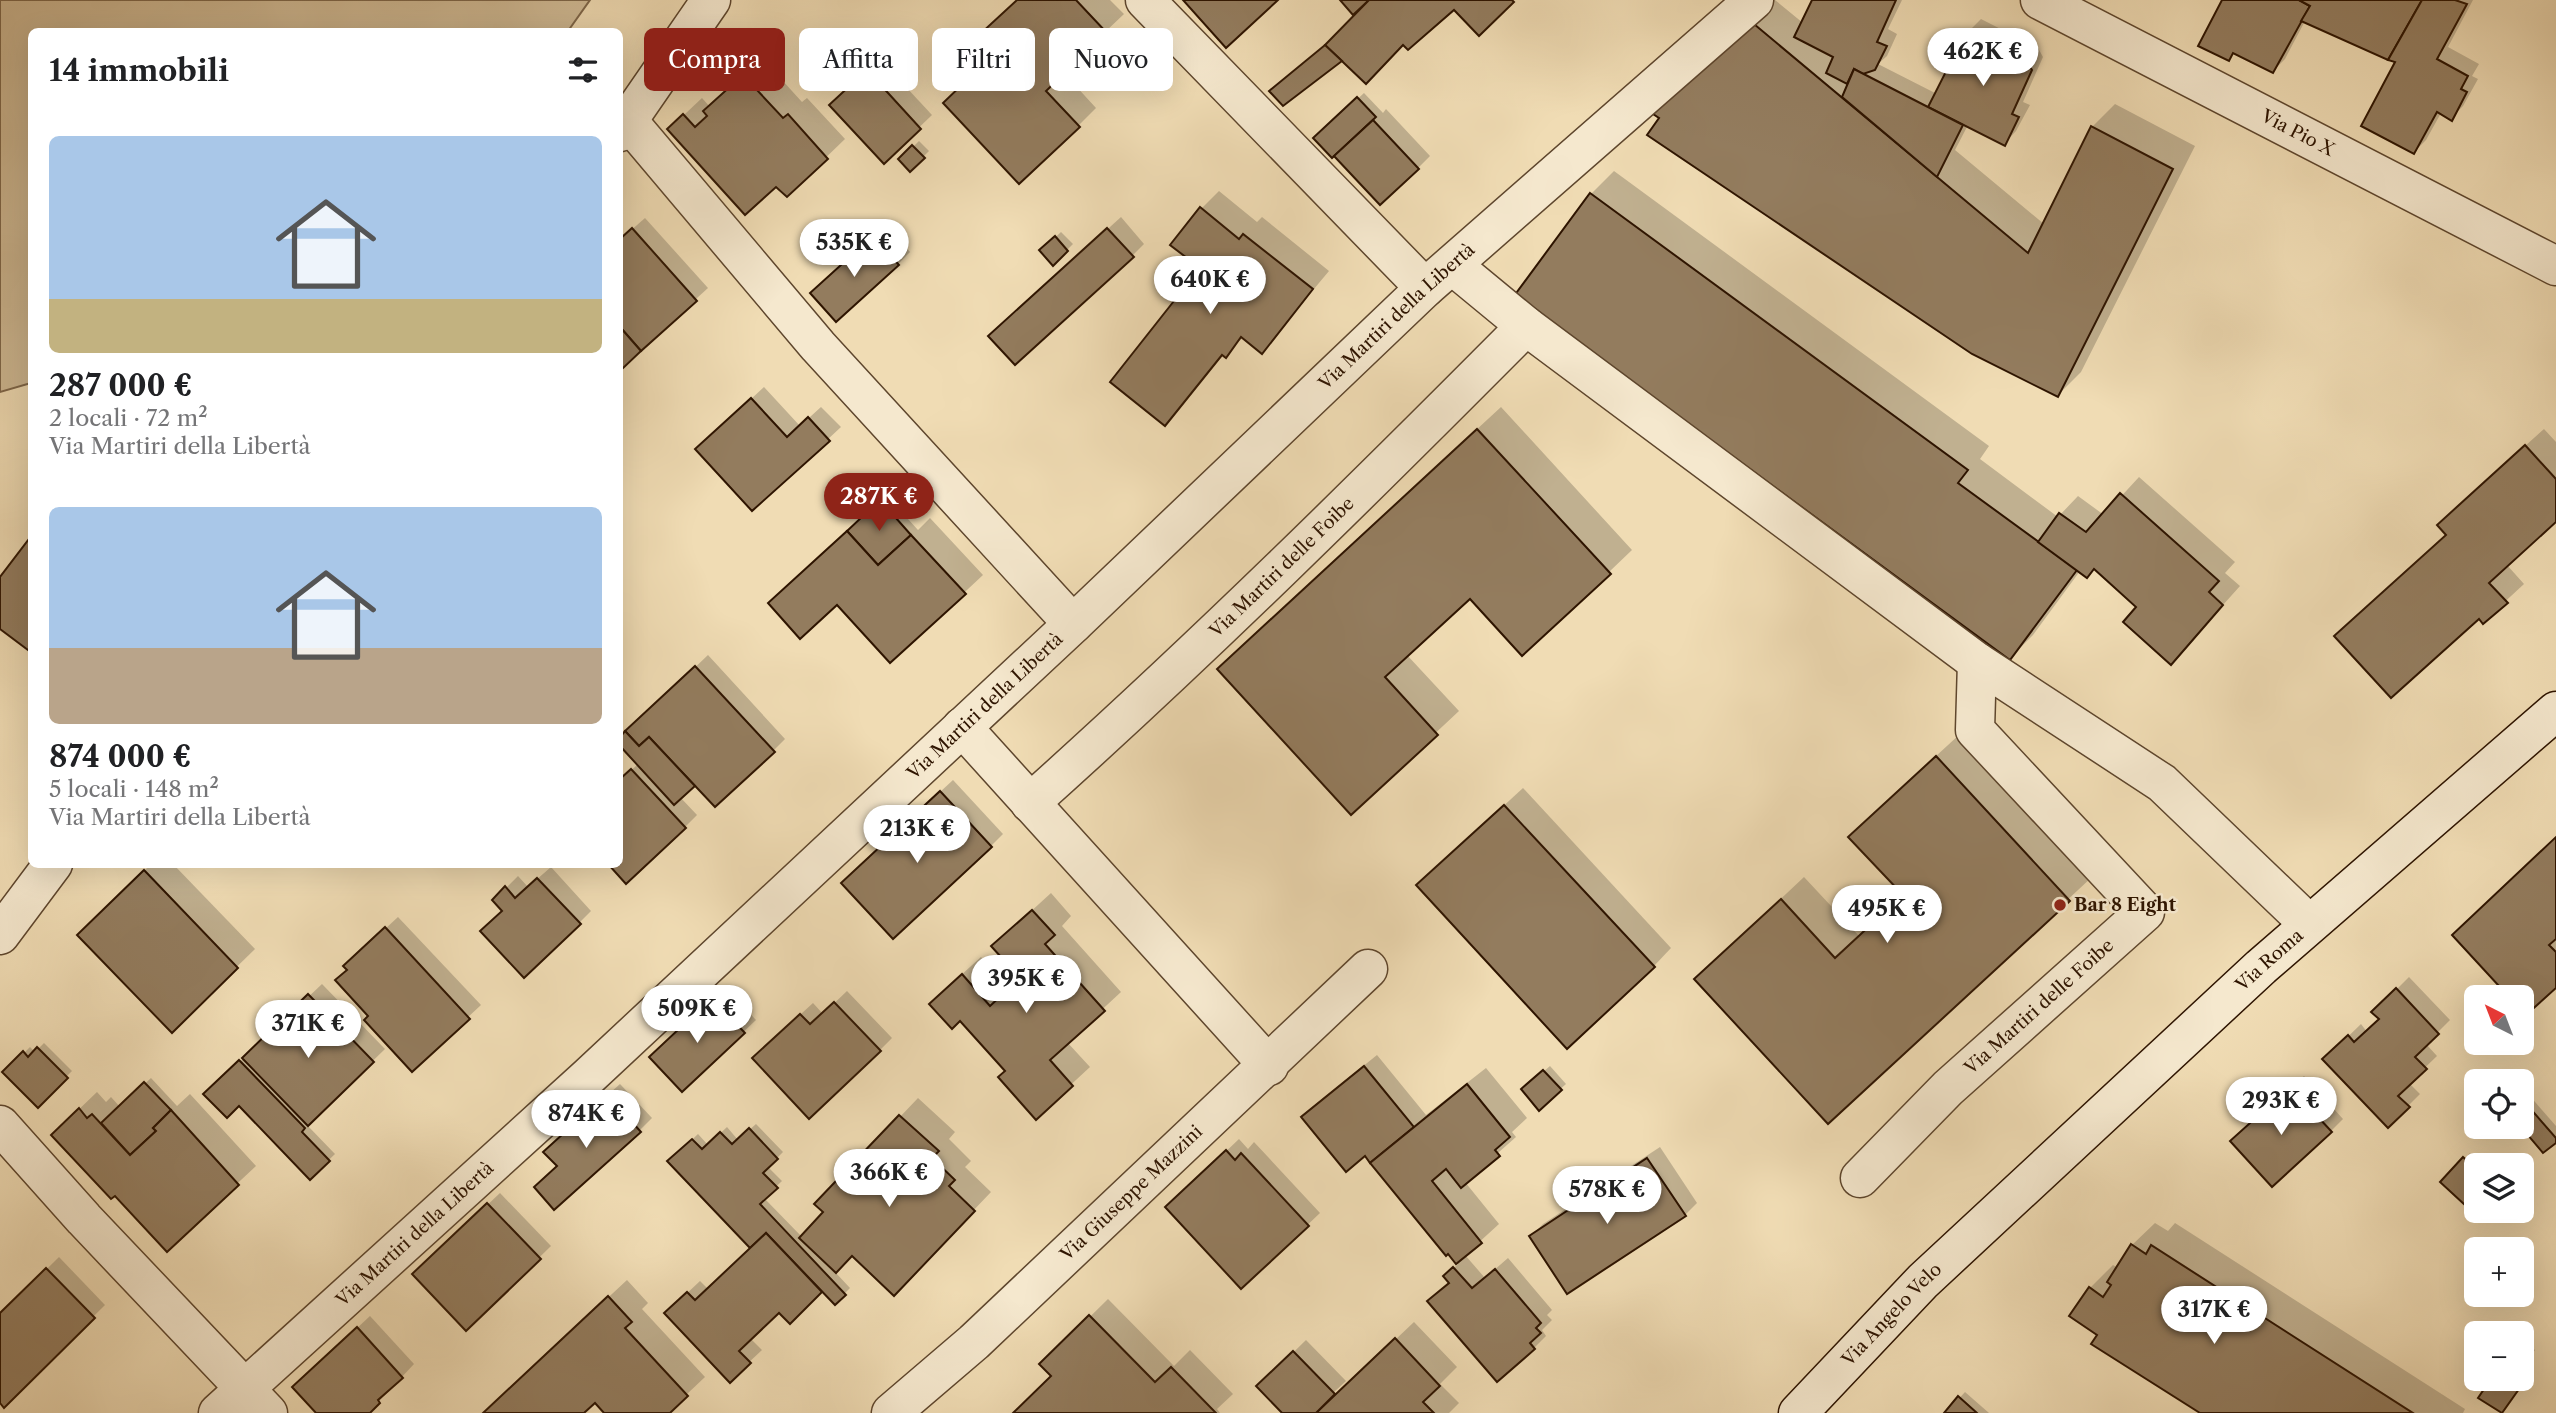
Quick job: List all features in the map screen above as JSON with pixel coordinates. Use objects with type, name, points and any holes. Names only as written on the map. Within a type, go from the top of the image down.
[{"type":"street","points":[[711,0],[624,127],[818,346],[1073,624]]},
{"type":"street","points":[[1145,0],[1439,276],[1526,326],[1977,662],[2162,783],[2308,923]]},
{"type":"street","name":"Via Martiri della Libertà","points":[[218,1413],[257,1400],[589,1077],[1073,624],[1439,276],[1754,0]]},
{"type":"street","name":"Via Pio X","points":[[2040,0],[2556,266]]},
{"type":"street","name":"Via Martiri delle Foibe","points":[[1030,803],[1154,692],[1301,551],[1526,326]]},
{"type":"street","name":"Via Martiri delle Foibe","points":[[1860,1178],[1948,1088],[2145,912],[1975,730],[1977,662]]},
{"type":"street","name":"Via Roma","points":[[1990,1218],[2308,923],[2556,711]]},
{"type":"street","points":[[962,727],[1269,1066]]},
{"type":"street","points":[[0,935],[50,868]]},
{"type":"street","name":"Via Giuseppe Mazzini","points":[[891,1413],[974,1342],[1269,1066],[1368,969]]},
{"type":"street","points":[[0,1125],[84,1219],[257,1400]]},
{"type":"street","name":"Via Angelo Velo","points":[[1798,1413],[1923,1282],[1990,1218]]},
{"type":"shaded area","points":[[0,0],[590,0],[570,28],[28,28],[28,384],[0,392]]},
{"type":"building","points":[[1017,0],[1076,0],[1102,28],[1049,28],[1049,88],[1046,91],[1080,127],[1019,184],[943,103],[955,91],[1035,91],[1035,28],[987,28]]},
{"type":"building","points":[[1183,0],[1278,0],[1226,48]]},
{"type":"building","points":[[1340,0],[1369,0],[1353,15]]},
{"type":"building","points":[[1369,0],[1514,2],[1479,36],[1454,10],[1408,50],[1403,45],[1366,84],[1325,45]]},
{"type":"building","points":[[1812,0],[1896,0],[1877,42],[1887,46],[1875,70],[1863,74],[1854,69],[1847,84],[1826,73],[1833,57],[1794,37]]},
{"type":"building","points":[[2222,0],[2299,0],[2310,6],[2273,73],[2233,53],[2229,61],[2198,46]]},
{"type":"building","points":[[2299,0],[2422,0],[2388,60],[2301,21],[2310,6]]},
{"type":"building","points":[[2422,0],[2455,0],[2467,4],[2437,59],[2468,76],[2461,89],[2467,92],[2452,121],[2437,112],[2414,154],[2361,126],[2395,62],[2388,60]]},
{"type":"building","points":[[1742,14],[2028,253],[2091,126],[2173,169],[2058,397],[1972,354],[1647,135],[1659,118],[1644,108]]},
{"type":"building","points":[[1967,30],[2026,60],[2032,70],[2012,114],[2019,117],[2005,146],[1928,107]]},
{"type":"building","points":[[1325,45],[1342,61],[1283,106],[1269,91]]},
{"type":"building","points":[[1854,69],[1963,125],[1937,177],[1842,97]]},
{"type":"building","points":[[725,91],[758,91],[783,118],[788,114],[828,159],[787,197],[776,187],[745,215],[667,129],[683,114],[695,127],[707,116],[703,111]]},
{"type":"building","points":[[844,91],[886,91],[921,129],[884,164],[829,105]]},
{"type":"building","points":[[1357,97],[1376,117],[1332,158],[1313,138]]},
{"type":"building","points":[[1373,120],[1419,169],[1380,205],[1334,156]]},
{"type":"building","points":[[912,145],[925,158],[910,172],[898,159]]},
{"type":"building","points":[[1590,193],[1968,470],[1958,483],[2077,570],[2010,660],[1514,296]]},
{"type":"building","points":[[1200,207],[1239,239],[1243,234],[1313,289],[1262,354],[1241,337],[1226,358],[1222,355],[1165,426],[1110,382],[1200,268],[1170,245]]},
{"type":"building","points":[[632,228],[697,301],[641,351],[623,330],[623,236]]},
{"type":"building","points":[[1107,228],[1134,257],[1015,365],[988,336]]},
{"type":"building","points":[[873,236],[899,265],[836,322],[810,293]]},
{"type":"building","points":[[1055,236],[1068,251],[1053,266],[1039,250]]},
{"type":"building","points":[[623,330],[641,351],[623,368]]},
{"type":"building","points":[[751,398],[787,437],[808,417],[830,441],[752,511],[695,449]]},
{"type":"building","points":[[1477,429],[1611,574],[1522,656],[1470,599],[1385,677],[1438,735],[1351,815],[1217,669]]},
{"type":"building","points":[[2525,445],[2556,479],[2556,522],[2489,583],[2508,603],[2483,624],[2479,619],[2391,698],[2334,636],[2446,535],[2437,525]]},
{"type":"building","points":[[2120,493],[2219,581],[2209,592],[2223,605],[2171,665],[2123,622],[2136,607],[2094,569],[2087,578],[2038,542],[2059,513],[2086,532]]},
{"type":"building","points":[[880,500],[911,535],[878,565],[847,531]]},
{"type":"building","points":[[847,531],[878,565],[911,535],[966,594],[890,663],[837,605],[800,639],[768,603]]},
{"type":"building","points":[[28,540],[28,650],[0,629],[0,577]]},
{"type":"building","points":[[695,666],[775,752],[715,807],[649,737],[639,746],[625,731]]},
{"type":"building","points":[[625,731],[639,746],[649,737],[695,786],[674,805],[623,749]]},
{"type":"building","points":[[1936,756],[2070,901],[1828,1124],[1694,979],[1781,899],[1835,958],[1903,895],[1848,837]]},
{"type":"building","points":[[631,769],[686,828],[626,884],[612,868],[623,868],[623,776]]},
{"type":"building","points":[[940,791],[992,847],[893,939],[841,883]]},
{"type":"building","points":[[1504,805],[1655,967],[1567,1049],[1416,885]]},
{"type":"building","points":[[2556,837],[2556,939],[2549,945],[2556,952],[2556,988],[2534,1008],[2534,985],[2498,985],[2452,935]]},
{"type":"building","points":[[144,870],[238,968],[172,1033],[77,935]]},
{"type":"building","points":[[537,878],[581,924],[524,978],[480,931],[502,911],[492,900],[505,886],[515,898]]},
{"type":"building","points":[[1032,910],[1055,935],[1045,944],[1105,1011],[1050,1060],[1073,1086],[1036,1120],[998,1077],[1005,1071],[960,1021],[952,1029],[929,1004],[962,974],[990,1006],[1020,978],[991,946]]},
{"type":"building","points":[[385,927],[470,1019],[412,1072],[364,1020],[368,1016],[335,980],[347,970],[343,966]]},
{"type":"building","points":[[2396,988],[2439,1034],[2415,1057],[2427,1069],[2398,1096],[2410,1107],[2388,1128],[2322,1059],[2348,1035],[2354,1042],[2379,1019],[2371,1012]]},
{"type":"building","points":[[308,994],[374,1062],[308,1126],[242,1058]]},
{"type":"building","points":[[712,998],[745,1033],[682,1092],[649,1057]]},
{"type":"building","points":[[834,1002],[881,1051],[809,1119],[752,1058],[800,1014],[810,1024]]},
{"type":"building","points":[[37,1047],[68,1078],[38,1108],[2,1072],[23,1051],[28,1057]]},
{"type":"building","points":[[239,1060],[305,1128],[302,1132],[330,1161],[310,1180],[239,1106],[227,1118],[203,1094]]},
{"type":"building","points":[[1364,1066],[1414,1127],[1370,1163],[1365,1156],[1346,1172],[1301,1117]]},
{"type":"building","points":[[1543,1070],[1562,1090],[1539,1111],[1521,1089]]},
{"type":"building","points":[[144,1082],[171,1110],[153,1128],[156,1131],[130,1155],[101,1123]]},
{"type":"building","points":[[1467,1084],[1510,1137],[1495,1150],[1500,1156],[1461,1188],[1446,1169],[1432,1181],[1482,1243],[1456,1264],[1448,1254],[1446,1256],[1370,1163]]},
{"type":"building","points":[[2290,1087],[2332,1132],[2272,1187],[2230,1141]]},
{"type":"building","points":[[607,1094],[641,1132],[554,1210],[534,1187],[557,1166],[543,1152]]},
{"type":"building","points":[[79,1108],[87,1118],[92,1114],[130,1155],[156,1131],[153,1128],[171,1110],[239,1185],[167,1252],[115,1196],[111,1199],[51,1135]]},
{"type":"building","points":[[2534,1113],[2556,1138],[2556,1143],[2543,1153],[2531,1139],[2534,1139]]},
{"type":"building","points":[[899,1115],[939,1151],[932,1158],[955,1180],[949,1186],[975,1211],[894,1296],[852,1256],[836,1273],[799,1238],[823,1212],[814,1204]]},
{"type":"building","points":[[749,1128],[778,1159],[763,1173],[778,1188],[760,1204],[846,1295],[835,1305],[766,1233],[750,1248],[667,1161],[692,1139],[702,1149],[720,1132],[732,1144]]},
{"type":"building","points":[[1226,1150],[1235,1160],[1241,1153],[1309,1226],[1241,1289],[1165,1207]]},
{"type":"building","points":[[2463,1157],[2464,1158],[2464,1204],[2440,1182]]},
{"type":"building","points":[[1647,1158],[1686,1216],[1567,1294],[1529,1236]]},
{"type":"building","points":[[487,1203],[541,1259],[466,1331],[412,1274]]},
{"type":"building","points":[[766,1233],[822,1292],[790,1324],[779,1313],[739,1351],[751,1363],[730,1383],[664,1313],[687,1292],[695,1300]]},
{"type":"building","points":[[2131,1244],[2146,1254],[2151,1245],[2413,1413],[2200,1413],[2091,1344],[2097,1335],[2069,1316],[2089,1287],[2103,1297],[2111,1285],[2107,1282]]},
{"type":"building","points":[[1453,1267],[1472,1288],[1495,1269],[1541,1323],[1536,1328],[1541,1333],[1530,1343],[1535,1349],[1497,1382],[1427,1301],[1449,1283],[1443,1276]]},
{"type":"building","points":[[46,1268],[95,1318],[4,1408],[0,1403],[0,1313]]},
{"type":"building","points":[[608,1296],[632,1322],[625,1328],[688,1396],[670,1413],[604,1413],[595,1403],[584,1413],[483,1413]]},
{"type":"building","points":[[1089,1315],[1155,1382],[1171,1367],[1216,1413],[1013,1413],[1051,1376],[1039,1364]]},
{"type":"building","points":[[357,1327],[403,1378],[378,1400],[380,1403],[370,1413],[316,1413],[292,1387]]},
{"type":"building","points":[[1395,1338],[1440,1386],[1423,1402],[1434,1413],[1316,1413]]},
{"type":"building","points":[[1293,1351],[1335,1394],[1316,1413],[1282,1413],[1256,1386]]},
{"type":"building","points":[[2483,1391],[2518,1391],[2502,1413],[2478,1398]]},
{"type":"building","points":[[1958,1396],[1977,1413],[1944,1413]]},
{"type":"place","name":"Bar 8 Eight","points":[[2060,905]]}]
